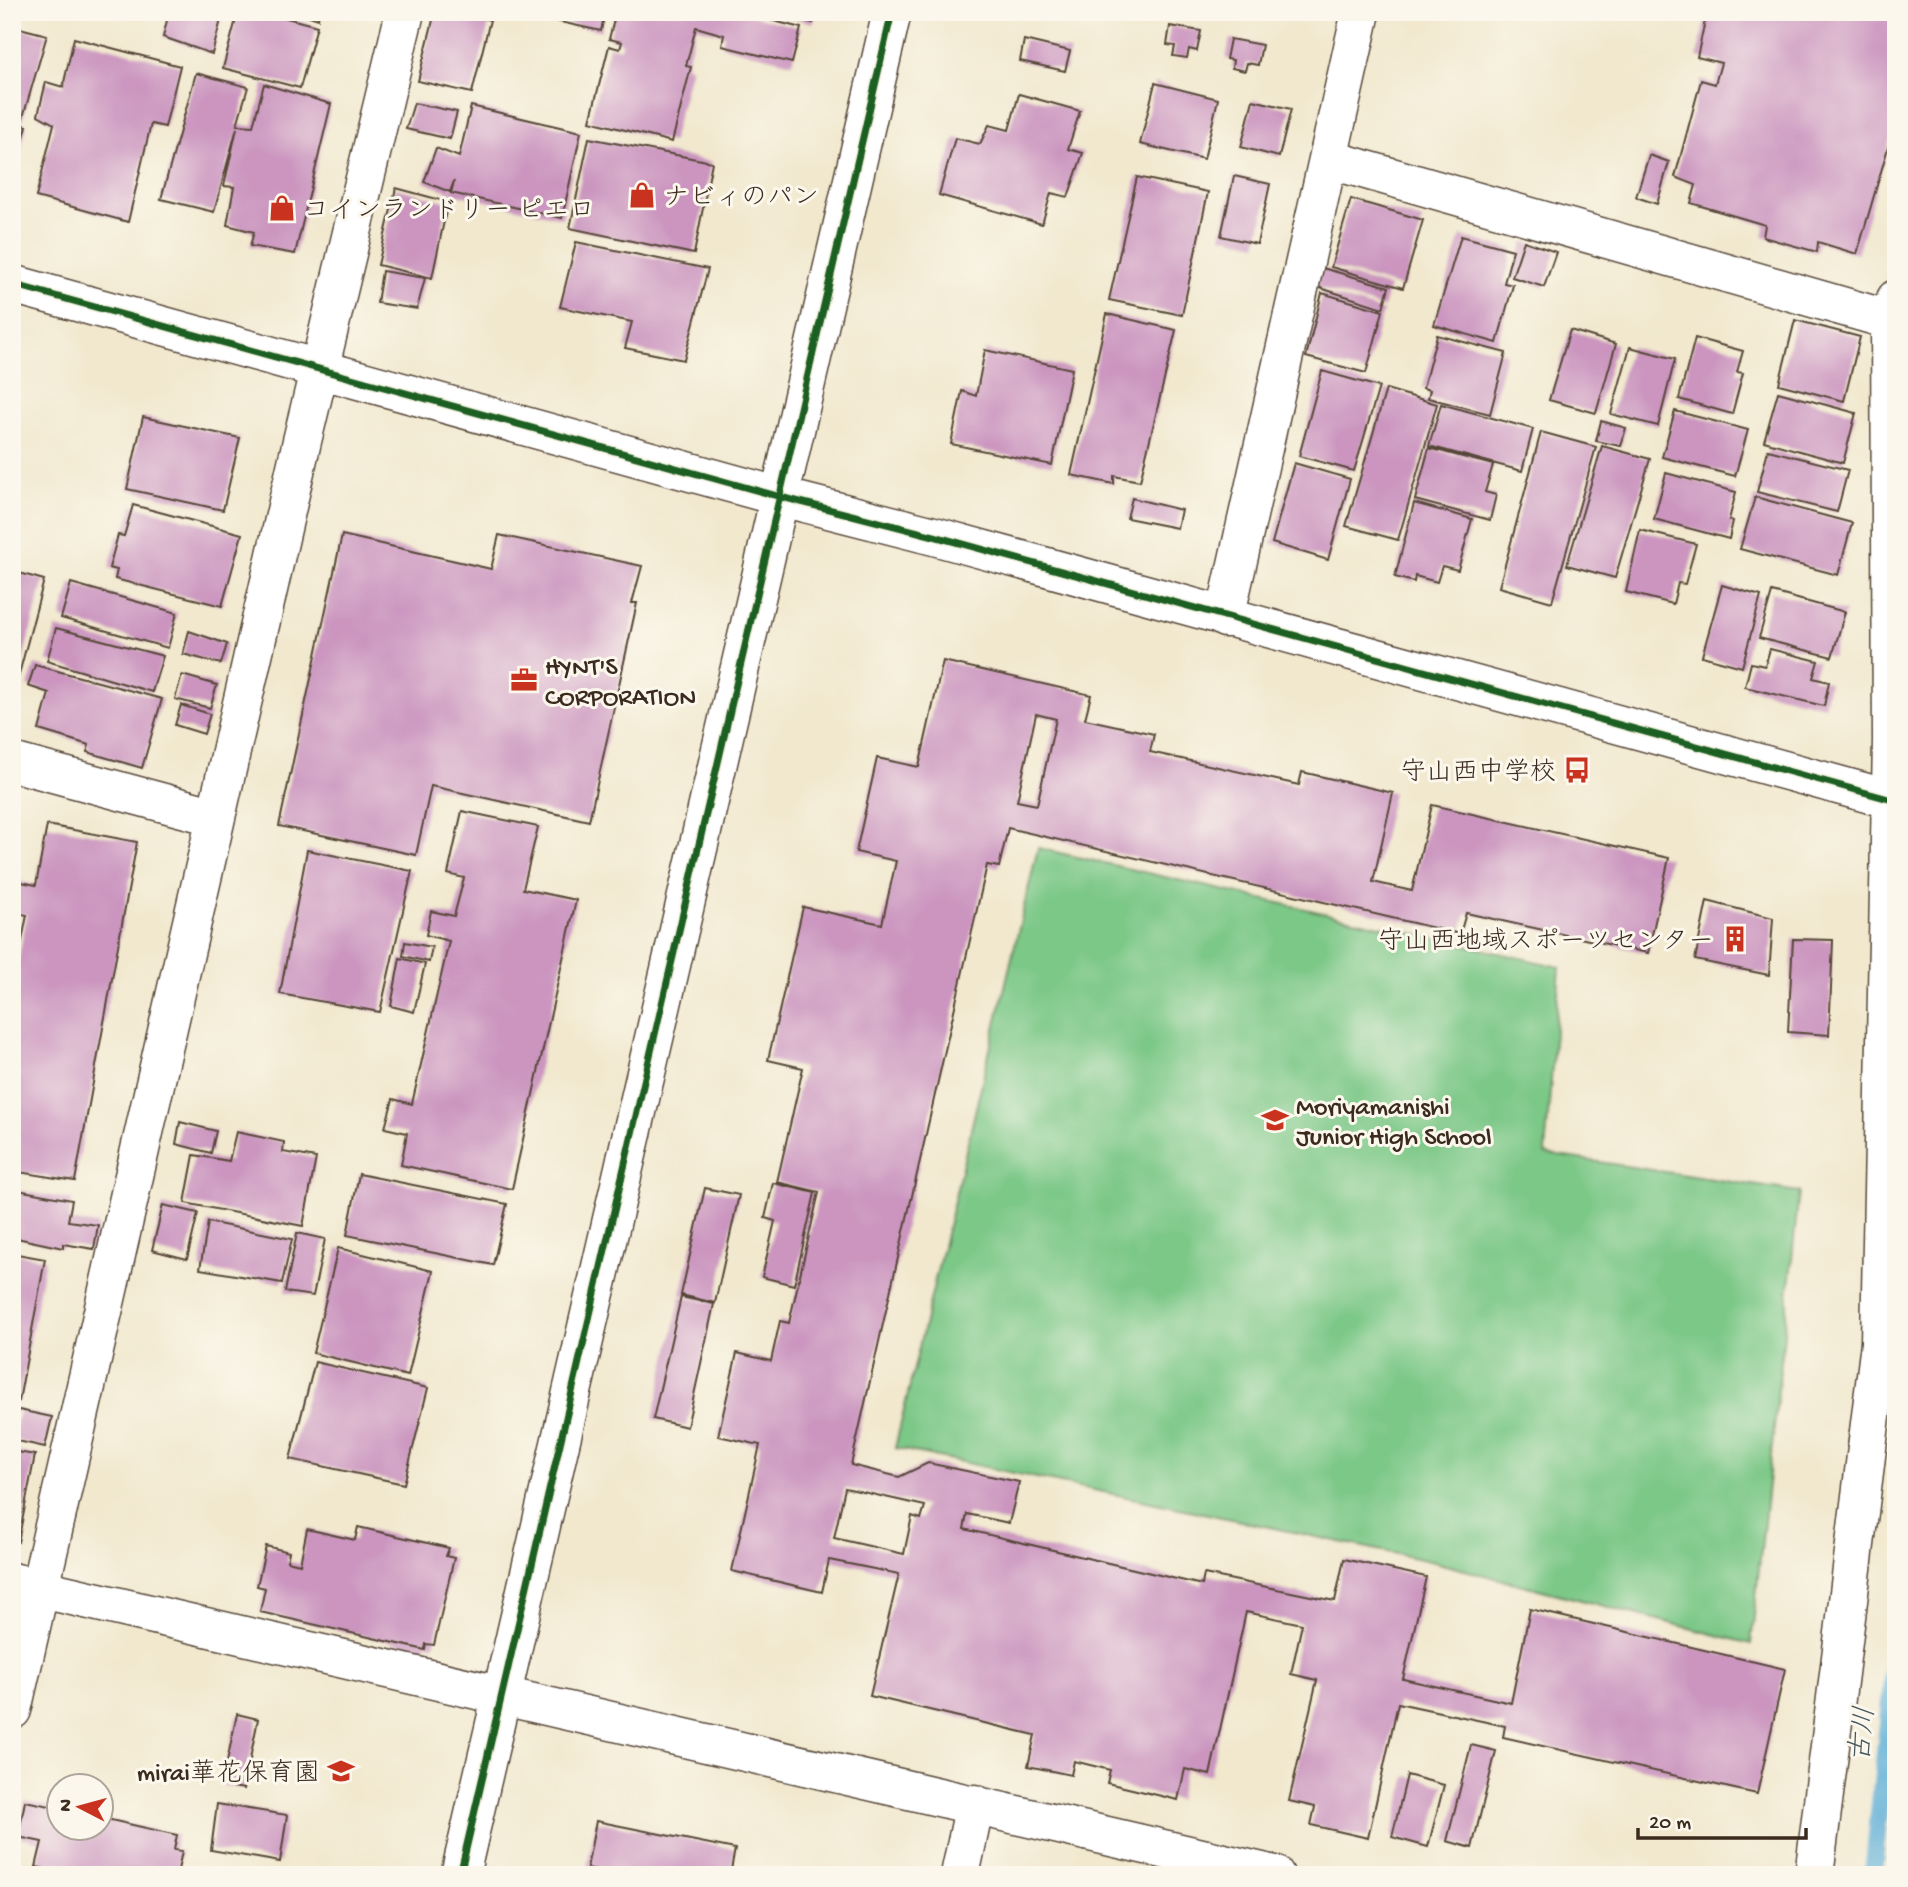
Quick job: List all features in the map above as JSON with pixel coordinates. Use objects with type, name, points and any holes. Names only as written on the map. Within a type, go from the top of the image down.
[{"type":"street","points":[[12,1710],[27,1585],[216,817],[319,369],[405,12]]},
{"type":"street","points":[[460,1875],[892,12]]},
{"type":"street","points":[[1225,618],[1361,12]]},
{"type":"street","points":[[1328,159],[1893,309],[1893,800],[1880,1342],[1814,1875]]},
{"type":"street","points":[[12,284],[781,498],[934,536],[1893,800]]},
{"type":"street","points":[[12,762],[216,817]]},
{"type":"street","points":[[27,1585],[1275,1875]]},
{"type":"street","points":[[960,1875],[975,1804]]},
{"type":"green space","points":[[1038,848],[1560,967],[1545,1154],[1799,1192],[1751,1644],[1430,1561],[895,1448]]},
{"type":"building","points":[[169,12],[223,12],[212,54],[163,37]]},
{"type":"building","points":[[238,12],[264,12],[317,26],[300,88],[223,68]]},
{"type":"building","points":[[298,12],[319,12],[318,19]]},
{"type":"building","points":[[435,12],[462,12],[490,20],[472,93],[418,81]]},
{"type":"building","points":[[515,12],[605,12],[601,31]]},
{"type":"building","points":[[616,12],[739,12],[801,28],[792,63],[722,46],[724,35],[696,27],[686,66],[691,67],[672,142],[590,121],[609,46],[620,49],[622,42],[609,39]]},
{"type":"building","points":[[771,12],[816,12],[813,23]]},
{"type":"building","points":[[1707,12],[1896,12],[1896,120],[1857,254],[1818,242],[1817,252],[1763,237],[1765,225],[1691,203],[1696,185],[1675,177],[1701,80],[1715,84],[1721,63],[1697,57]]},
{"type":"building","points":[[12,26],[47,35],[21,124],[27,126],[13,176]]},
{"type":"building","points":[[1170,26],[1201,31],[1197,51],[1189,49],[1187,58],[1173,56],[1175,46],[1167,45]]},
{"type":"building","points":[[74,38],[180,66],[165,127],[151,124],[128,222],[36,197],[54,124],[38,115],[46,82],[63,87]]},
{"type":"building","points":[[1230,39],[1262,45],[1258,65],[1247,63],[1245,71],[1232,68],[1233,60],[1226,59]]},
{"type":"building","points":[[1024,40],[1070,51],[1065,71],[1020,61]]},
{"type":"building","points":[[196,73],[248,87],[237,125],[253,126],[264,84],[331,104],[295,254],[250,246],[254,232],[227,225],[234,187],[224,186],[237,128],[214,212],[161,199]]},
{"type":"building","points":[[1155,83],[1218,99],[1204,159],[1140,144]]},
{"type":"building","points":[[1019,94],[1080,111],[1068,149],[1083,153],[1068,197],[1051,193],[1042,224],[939,195],[955,138],[980,144],[989,125],[1009,130]]},
{"type":"building","points":[[1253,100],[1291,109],[1279,157],[1241,147]]},
{"type":"building","points":[[414,103],[457,112],[450,139],[406,129]]},
{"type":"building","points":[[471,106],[581,132],[562,218],[451,193],[454,181],[450,192],[424,182],[436,148],[459,157]]},
{"type":"building","name":"ナビィのパン","points":[[589,138],[712,162],[694,254],[570,228]]},
{"type":"building","points":[[1649,155],[1669,162],[1657,204],[1636,197]]},
{"type":"building","points":[[1234,176],[1270,184],[1257,244],[1221,236]]},
{"type":"building","points":[[1137,177],[1208,192],[1182,315],[1109,300]]},
{"type":"building","points":[[396,188],[448,202],[432,278],[378,265]]},
{"type":"building","points":[[1351,199],[1423,220],[1403,288],[1331,267]]},
{"type":"building","points":[[1461,236],[1513,250],[1504,283],[1513,285],[1497,343],[1434,325]]},
{"type":"building","points":[[1524,241],[1556,252],[1544,287],[1512,277]]},
{"type":"building","points":[[576,242],[708,269],[684,360],[625,348],[632,322],[560,307]]},
{"type":"building","points":[[1319,267],[1389,287],[1383,308],[1314,286]]},
{"type":"building","points":[[382,271],[425,278],[417,309],[377,303]]},
{"type":"building","points":[[1322,293],[1383,311],[1366,373],[1306,357]]},
{"type":"building","points":[[1107,314],[1176,330],[1140,481],[1114,476],[1114,484],[1071,475]]},
{"type":"building","points":[[1795,320],[1860,337],[1844,401],[1779,384]]},
{"type":"building","points":[[1570,330],[1616,344],[1596,413],[1549,400]]},
{"type":"building","points":[[1437,335],[1506,353],[1490,414],[1428,398],[1430,390],[1423,388]]},
{"type":"building","points":[[1695,338],[1743,351],[1737,372],[1743,373],[1732,414],[1679,399]]},
{"type":"building","points":[[1630,347],[1675,359],[1658,426],[1611,414]]},
{"type":"building","points":[[985,350],[1072,369],[1052,465],[951,444],[962,391],[976,396]]},
{"type":"building","points":[[1322,371],[1379,387],[1354,471],[1299,456]]},
{"type":"building","points":[[1386,389],[1437,404],[1398,540],[1346,526]]},
{"type":"building","points":[[1778,392],[1856,413],[1843,463],[1764,441]]},
{"type":"building","points":[[1441,404],[1533,429],[1522,471],[1429,446]]},
{"type":"building","points":[[1675,411],[1748,430],[1735,476],[1662,457]]},
{"type":"building","points":[[143,417],[240,438],[223,510],[127,489]]},
{"type":"building","points":[[1601,421],[1626,428],[1621,446],[1596,441]]},
{"type":"building","points":[[1541,432],[1596,447],[1552,602],[1499,587]]},
{"type":"building","points":[[1602,446],[1650,459],[1615,578],[1567,565]]},
{"type":"building","points":[[1429,448],[1493,465],[1485,492],[1496,495],[1490,520],[1415,500]]},
{"type":"building","points":[[1768,450],[1848,470],[1837,512],[1757,492]]},
{"type":"building","points":[[1294,463],[1350,479],[1328,560],[1272,543]]},
{"type":"building","points":[[1666,473],[1736,492],[1729,520],[1733,521],[1729,539],[1654,519]]},
{"type":"building","points":[[1755,497],[1852,523],[1838,575],[1740,549]]},
{"type":"building","points":[[1132,498],[1181,510],[1177,528],[1127,518]]},
{"type":"building","points":[[1414,503],[1472,519],[1458,570],[1442,566],[1437,582],[1415,576],[1414,582],[1395,577]]},
{"type":"building","points":[[133,505],[242,534],[222,606],[115,579],[117,570],[109,568],[118,535],[124,536]]},
{"type":"building","points":[[1640,530],[1696,544],[1685,584],[1678,583],[1673,604],[1626,592]]},
{"type":"building","points":[[342,535],[491,569],[499,535],[642,566],[632,603],[637,603],[589,821],[431,786],[416,855],[279,826]]},
{"type":"building","points":[[12,571],[44,580],[13,697],[12,697]]},
{"type":"building","points":[[71,583],[177,613],[168,648],[61,618]]},
{"type":"building","points":[[1722,585],[1761,596],[1742,667],[1702,656]]},
{"type":"building","points":[[1772,592],[1845,612],[1832,657],[1759,638]]},
{"type":"building","points":[[56,628],[163,656],[152,692],[47,661]]},
{"type":"building","points":[[189,631],[227,644],[221,664],[183,654]]},
{"type":"building","points":[[1770,649],[1818,661],[1813,678],[1829,682],[1824,706],[1745,687],[1751,663],[1765,666]]},
{"type":"building","points":[[943,661],[1091,695],[1085,719],[1154,734],[1150,752],[1299,785],[1302,772],[1393,793],[1373,882],[1412,891],[1432,805],[1669,858],[1648,953],[1466,913],[1460,934],[1008,828],[999,867],[987,865],[851,1465],[899,1477],[928,1463],[1019,1482],[1009,1523],[967,1514],[964,1529],[1202,1585],[1204,1574],[1335,1601],[1344,1559],[1426,1577],[1403,1679],[1511,1703],[1530,1609],[1785,1669],[1757,1794],[1503,1737],[1505,1726],[1398,1703],[1368,1838],[1311,1825],[1315,1807],[1289,1801],[1317,1680],[1291,1674],[1302,1624],[1246,1612],[1210,1775],[1185,1769],[1178,1800],[1107,1783],[1110,1770],[1074,1761],[1071,1775],[1028,1766],[1035,1735],[870,1696],[899,1574],[829,1560],[822,1592],[732,1571],[760,1445],[718,1436],[737,1353],[771,1361],[780,1321],[789,1323],[819,1192],[777,1182],[803,1068],[768,1060],[803,907],[882,924],[896,861],[856,852],[877,758],[919,767]],"holes":[[[1036,714],[1056,719],[1037,805],[1017,801]],[[845,1488],[925,1506],[921,1519],[912,1516],[904,1554],[834,1538]]]},
{"type":"building","points":[[35,665],[162,699],[142,768],[87,752],[89,745],[39,730],[49,693],[28,686]]},
{"type":"building","points":[[182,675],[217,685],[210,708],[175,699]]},
{"type":"building","points":[[181,705],[210,714],[204,734],[175,725]]},
{"type":"building","points":[[462,811],[538,827],[523,889],[576,900],[512,1189],[401,1165],[407,1133],[385,1128],[393,1099],[412,1104],[449,941],[426,935],[431,911],[454,916],[464,878],[448,874]]},
{"type":"building","points":[[47,825],[137,842],[75,1181],[12,1171],[12,991],[27,915],[12,912],[12,880],[36,885]]},
{"type":"building","points":[[307,850],[412,871],[380,1012],[280,994]]},
{"type":"building","name":"守山西地域スポーツセンター","points":[[1707,901],[1773,918],[1769,975],[1695,960]]},
{"type":"building","points":[[1793,939],[1833,940],[1829,1035],[1788,1032]]},
{"type":"building","points":[[405,942],[432,947],[429,962],[403,956]]},
{"type":"building","points":[[400,958],[425,964],[414,1012],[391,1006]]},
{"type":"building","points":[[180,1122],[216,1131],[211,1153],[176,1144]]},
{"type":"building","points":[[236,1132],[284,1142],[283,1152],[316,1158],[303,1226],[185,1203],[194,1155],[229,1161]]},
{"type":"building","points":[[359,1174],[507,1204],[493,1265],[347,1235]]},
{"type":"building","points":[[773,1183],[815,1193],[794,1285],[762,1277],[775,1221],[765,1218]]},
{"type":"building","points":[[705,1188],[739,1195],[715,1303],[681,1295]]},
{"type":"building","points":[[12,1189],[72,1200],[68,1221],[98,1225],[94,1249],[63,1244],[63,1248],[12,1237],[17,1224],[12,1224]]},
{"type":"building","points":[[163,1205],[198,1213],[187,1259],[152,1250]]},
{"type":"building","points":[[208,1222],[292,1239],[282,1283],[200,1269]]},
{"type":"building","points":[[297,1233],[325,1239],[313,1296],[285,1292]]},
{"type":"building","points":[[338,1248],[433,1271],[408,1376],[313,1353]]},
{"type":"building","points":[[12,1253],[45,1259],[19,1401],[12,1400]]},
{"type":"building","points":[[681,1297],[714,1304],[687,1427],[653,1419]]},
{"type":"building","points":[[315,1362],[428,1388],[404,1484],[290,1459]]},
{"type":"building","points":[[19,1410],[52,1417],[45,1447],[13,1440]]},
{"type":"building","points":[[12,1451],[35,1455],[18,1542],[12,1541]]},
{"type":"building","points":[[358,1527],[449,1548],[446,1556],[454,1558],[434,1645],[426,1644],[425,1650],[260,1612],[265,1588],[257,1586],[266,1546],[289,1552],[287,1561],[300,1564],[307,1529],[355,1540]]},
{"type":"building","points":[[237,1714],[258,1719],[244,1789],[222,1785]]},
{"type":"building","points":[[1471,1745],[1496,1751],[1472,1848],[1447,1841]]},
{"type":"building","points":[[1407,1775],[1444,1785],[1428,1847],[1392,1837]]},
{"type":"building","points":[[25,1801],[46,1805],[46,1842],[116,1842],[116,1821],[177,1835],[174,1850],[182,1851],[177,1875],[73,1875],[36,1867],[42,1842],[18,1837]]},
{"type":"building","points":[[217,1804],[287,1815],[280,1862],[211,1850]]},
{"type":"building","points":[[596,1821],[735,1849],[730,1875],[595,1875],[597,1870],[587,1868]]},
{"type":"waterway","name":"古川","points":[[1873,1875],[1896,1641]]},
{"type":"cycle path","points":[[460,1875],[892,12]]},
{"type":"cycle path","points":[[12,284],[1896,801]]},
{"type":"place","name":"ナビィのパン","points":[[642,195]]},
{"type":"place","name":"コインランドリー ピエロ","points":[[282,208]]},
{"type":"place","name":"HYNT'S CORPORATION","points":[[524,680]]},
{"type":"place","name":"守山西中学校","points":[[1577,770]]},
{"type":"place","name":"守山西地域スポーツセンター","points":[[1735,939]]},
{"type":"place","name":"Moriyamanishi Junior High School","points":[[1275,1120]]},
{"type":"place","name":"mirai華花保育園","points":[[341,1771]]}]
